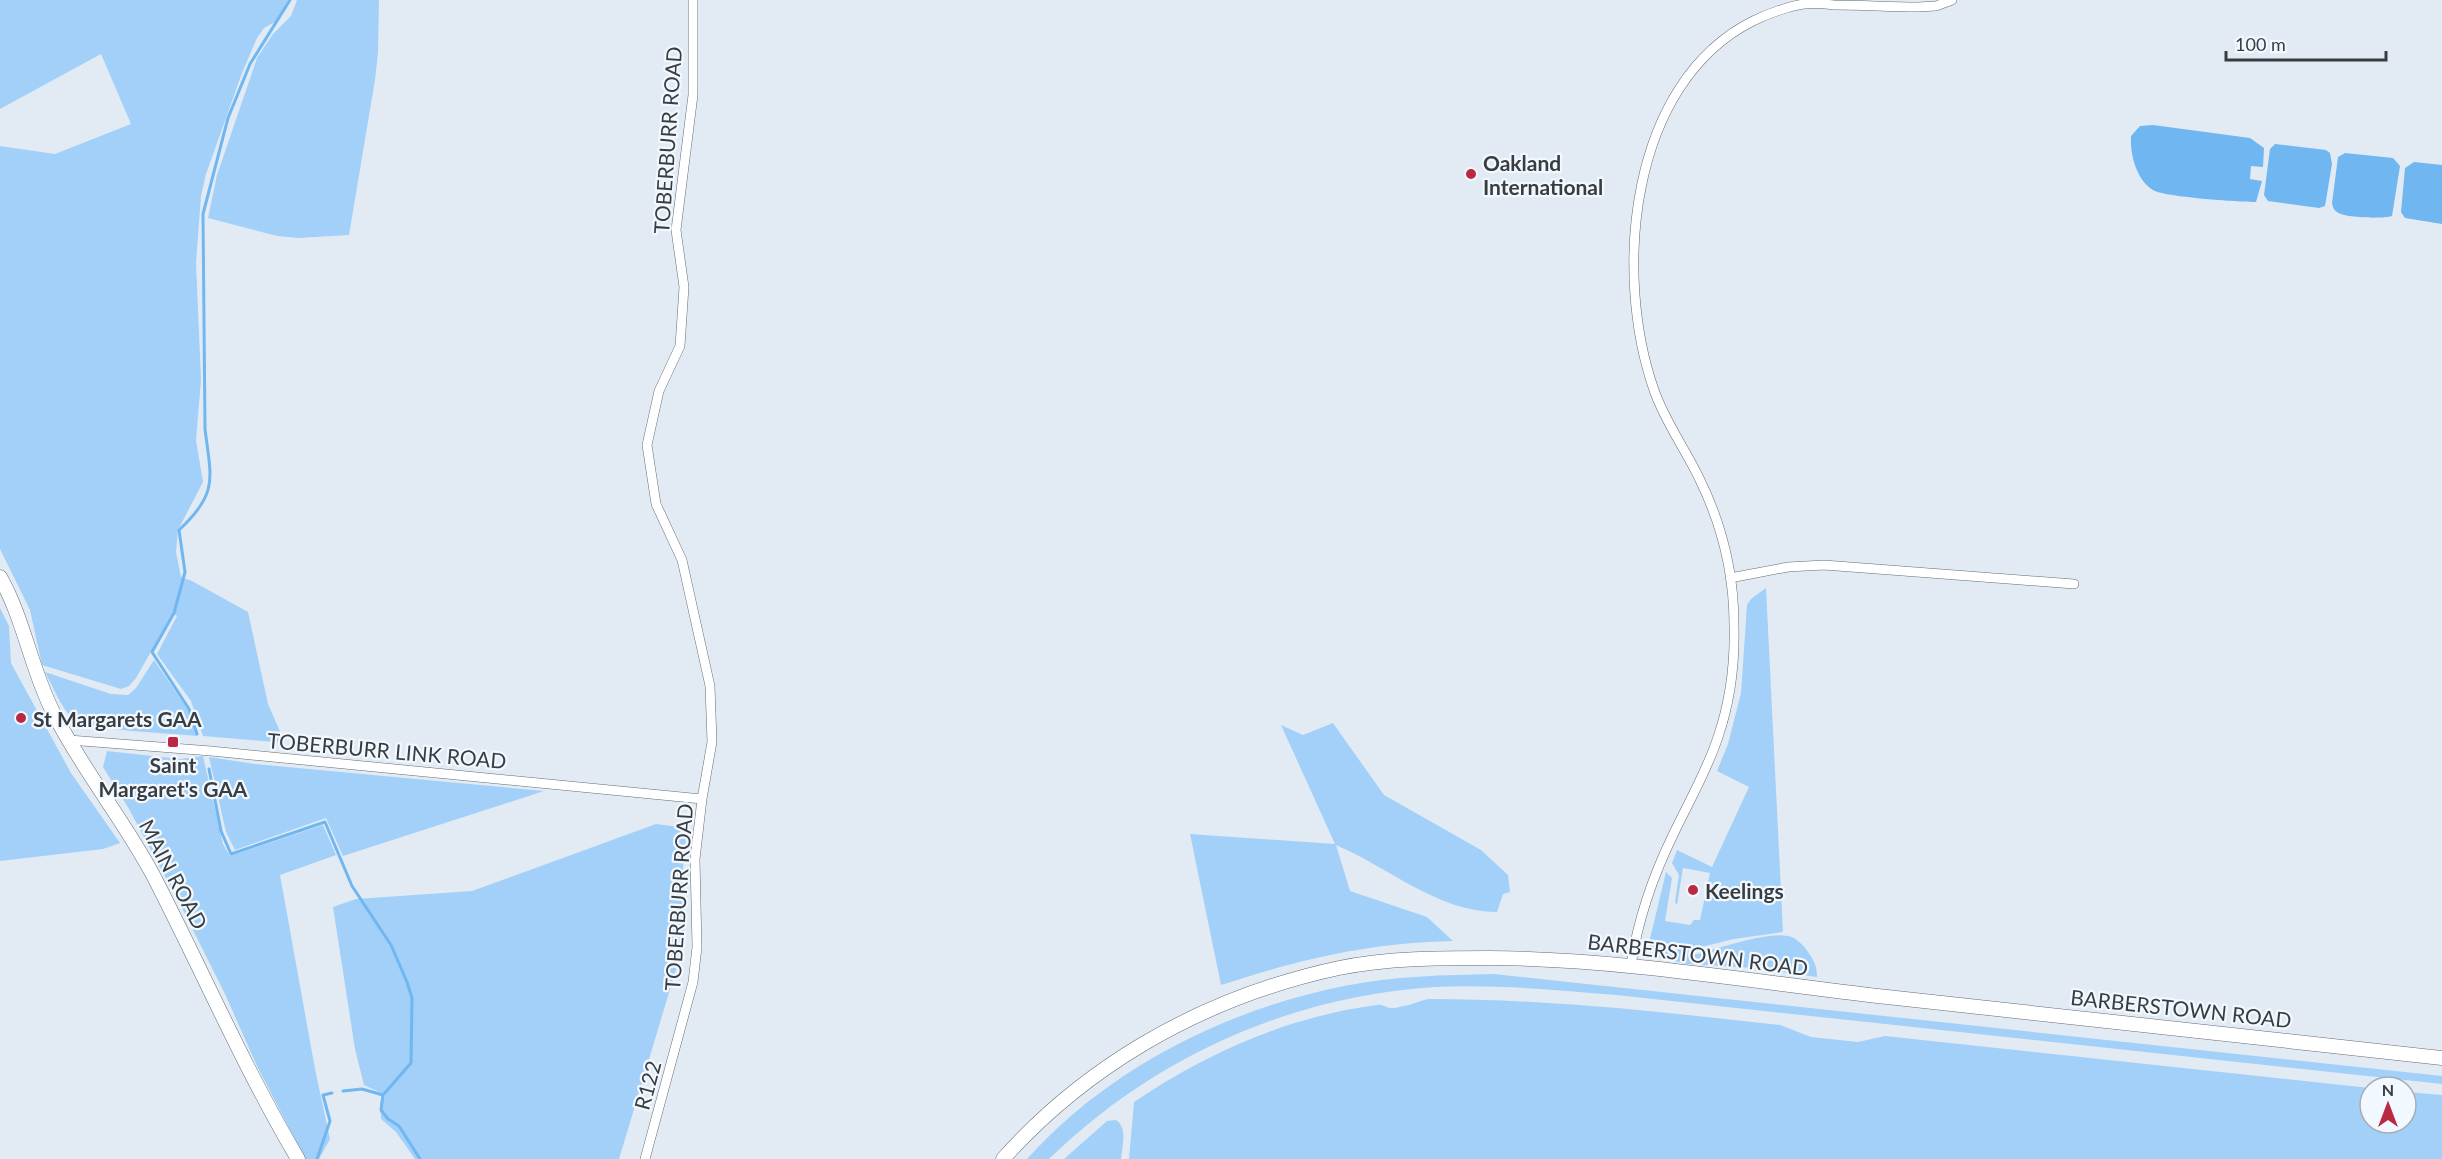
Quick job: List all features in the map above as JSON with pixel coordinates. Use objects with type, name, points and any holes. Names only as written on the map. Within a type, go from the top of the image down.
[{"type":"main road","name":"MAIN ROAD","points":[[0,577],[11,596],[43,691],[69,740],[122,820],[152,874],[263,1100],[298,1159]]},
{"type":"main road","name":"BARBERSTOWN ROAD","points":[[1003,1159],[1059,1105],[1089,1080],[1125,1055],[1194,1015],[1286,981],[1341,968],[1437,957],[1538,958],[1631,965],[1811,989],[2442,1058]]},
{"type":"street","name":"TOBERBURR ROAD","points":[[684,1021],[693,982],[697,947],[695,859],[702,798],[712,742],[710,687],[682,560],[656,504],[647,445],[659,391],[680,346],[684,287],[676,230],[693,94],[693,0]]},
{"type":"street","points":[[1631,965],[1643,906],[1666,849],[1718,739],[1724,716],[1734,642],[1730,578],[1720,530],[1701,482],[1654,390],[1638,323],[1634,246],[1645,170],[1659,126],[1674,98],[1693,72],[1720,42],[1754,20],[1804,4],[1918,7],[1936,6],[1952,0]]},
{"type":"street","points":[[1730,578],[1788,567],[1824,565],[2074,584]]},
{"type":"street","name":"TOBERBURR LINK ROAD","points":[[69,740],[211,751],[702,798]]},
{"type":"street","name":"R122","points":[[645,1159],[684,1021]]},
{"type":"shaded area","points":[[0,0],[288,0],[285,11],[275,22],[264,28],[257,38],[206,174],[201,196],[196,263],[201,380],[196,440],[203,482],[178,530],[176,552],[181,577],[248,612],[268,704],[285,743],[203,736],[191,701],[157,654],[177,616],[173,613],[136,678],[129,686],[121,689],[42,665],[30,610],[0,549],[0,146],[55,154],[131,124],[101,54],[0,109]]},
{"type":"shaded area","points":[[297,0],[379,0],[375,80],[349,235],[298,238],[277,236],[208,218],[217,175],[257,58],[273,34],[291,16]]},
{"type":"shaded area","points":[[2153,125],[2250,138],[2264,148],[2263,167],[2251,166],[2250,179],[2262,181],[2256,202],[2186,197],[2153,190],[2142,179],[2135,166],[2131,136],[2140,126]]},
{"type":"shaded area","points":[[2275,144],[2326,150],[2330,153],[2332,164],[2325,206],[2319,208],[2268,201],[2264,195],[2270,149]]},
{"type":"shaded area","points":[[2345,153],[2393,158],[2400,166],[2392,216],[2355,217],[2341,214],[2334,209],[2332,203],[2338,157]]},
{"type":"shaded area","points":[[2414,162],[2442,165],[2442,224],[2405,218],[2401,212],[2405,168]]},
{"type":"shaded area","points":[[1766,588],[1783,932],[1734,939],[1689,950],[1688,956],[1742,941],[1785,935],[1794,938],[1807,950],[1817,970],[1817,977],[1754,968],[1687,964],[1658,957],[1652,952],[1649,943],[1666,872],[1672,878],[1665,921],[1690,925],[1694,920],[1700,920],[1710,873],[1683,868],[1677,905],[1675,902],[1679,875],[1672,863],[1677,850],[1712,867],[1749,787],[1717,771],[1728,744],[1741,693],[1747,605],[1751,599]]},
{"type":"shaded area","name":"St Margarets GAA","points":[[0,608],[9,626],[11,663],[71,773],[120,843],[103,849],[0,861]]},
{"type":"shaded area","points":[[154,660],[188,710],[197,736],[113,729],[83,723],[69,715],[45,672],[111,694],[128,695],[136,688]]},
{"type":"shaded area","points":[[1333,723],[1384,795],[1481,850],[1508,875],[1510,892],[1503,894],[1497,912],[1454,905],[1414,887],[1336,845],[1350,891],[1427,917],[1453,941],[1392,945],[1335,954],[1279,967],[1221,985],[1190,834],[1335,844],[1281,725],[1303,735]]},
{"type":"shaded area","points":[[107,751],[180,759],[203,756],[223,844],[230,856],[323,825],[336,855],[280,875],[330,1139],[319,1159],[305,1159],[257,1066],[225,994],[181,906],[129,809],[103,767]]},
{"type":"shaded area","points":[[209,757],[255,764],[544,791],[343,856],[326,818],[235,850],[226,832]]},
{"type":"shaded area","points":[[656,824],[687,828],[682,879],[684,930],[680,956],[619,1159],[415,1159],[396,1132],[381,1119],[380,1103],[385,1095],[364,1085],[355,1049],[333,907],[356,899],[472,891]]},
{"type":"shaded area","points":[[1494,974],[2442,1076],[2442,1084],[2418,1081],[2418,1075],[2358,1075],[1616,995],[1548,989],[1434,987],[1380,993],[1327,1004],[1276,1019],[1226,1038],[1178,1062],[1133,1090],[1049,1159],[1027,1159],[1059,1126],[1094,1097],[1172,1047],[1213,1027],[1256,1010],[1344,986],[1400,978]]},
{"type":"shaded area","points":[[1423,1000],[1517,1001],[1649,1011],[1780,1025],[1811,1037],[1858,1042],[1885,1036],[2358,1087],[2358,1135],[2418,1135],[2418,1093],[2442,1095],[2442,1159],[1129,1159],[1134,1102],[1190,1068],[1250,1039],[1312,1018],[1377,1005],[1394,1008]]},
{"type":"shaded area","points":[[1116,1120],[1120,1123],[1123,1133],[1121,1159],[1064,1159],[1107,1121]]},
{"type":"waterway","points":[[197,734],[189,709],[152,652],[174,613],[185,572],[179,530],[201,506],[209,484],[205,429],[203,214],[228,118],[250,64],[290,0]]},
{"type":"waterway","points":[[209,769],[221,831],[231,854],[325,822],[352,886],[391,945],[412,998],[411,1063],[383,1095],[381,1110],[388,1119],[399,1126],[420,1159]]},
{"type":"waterway","points":[[343,1091],[362,1089],[383,1095]]},
{"type":"waterway","points":[[317,1159],[330,1121],[323,1095],[332,1093]]},
{"type":"place","name":"Oakland International","points":[[1471,174]]},
{"type":"place","name":"St Margarets GAA","points":[[21,718]]},
{"type":"place","name":"Saint Margaret's GAA","points":[[173,742]]},
{"type":"place","name":"Keelings","points":[[1693,890]]}]
